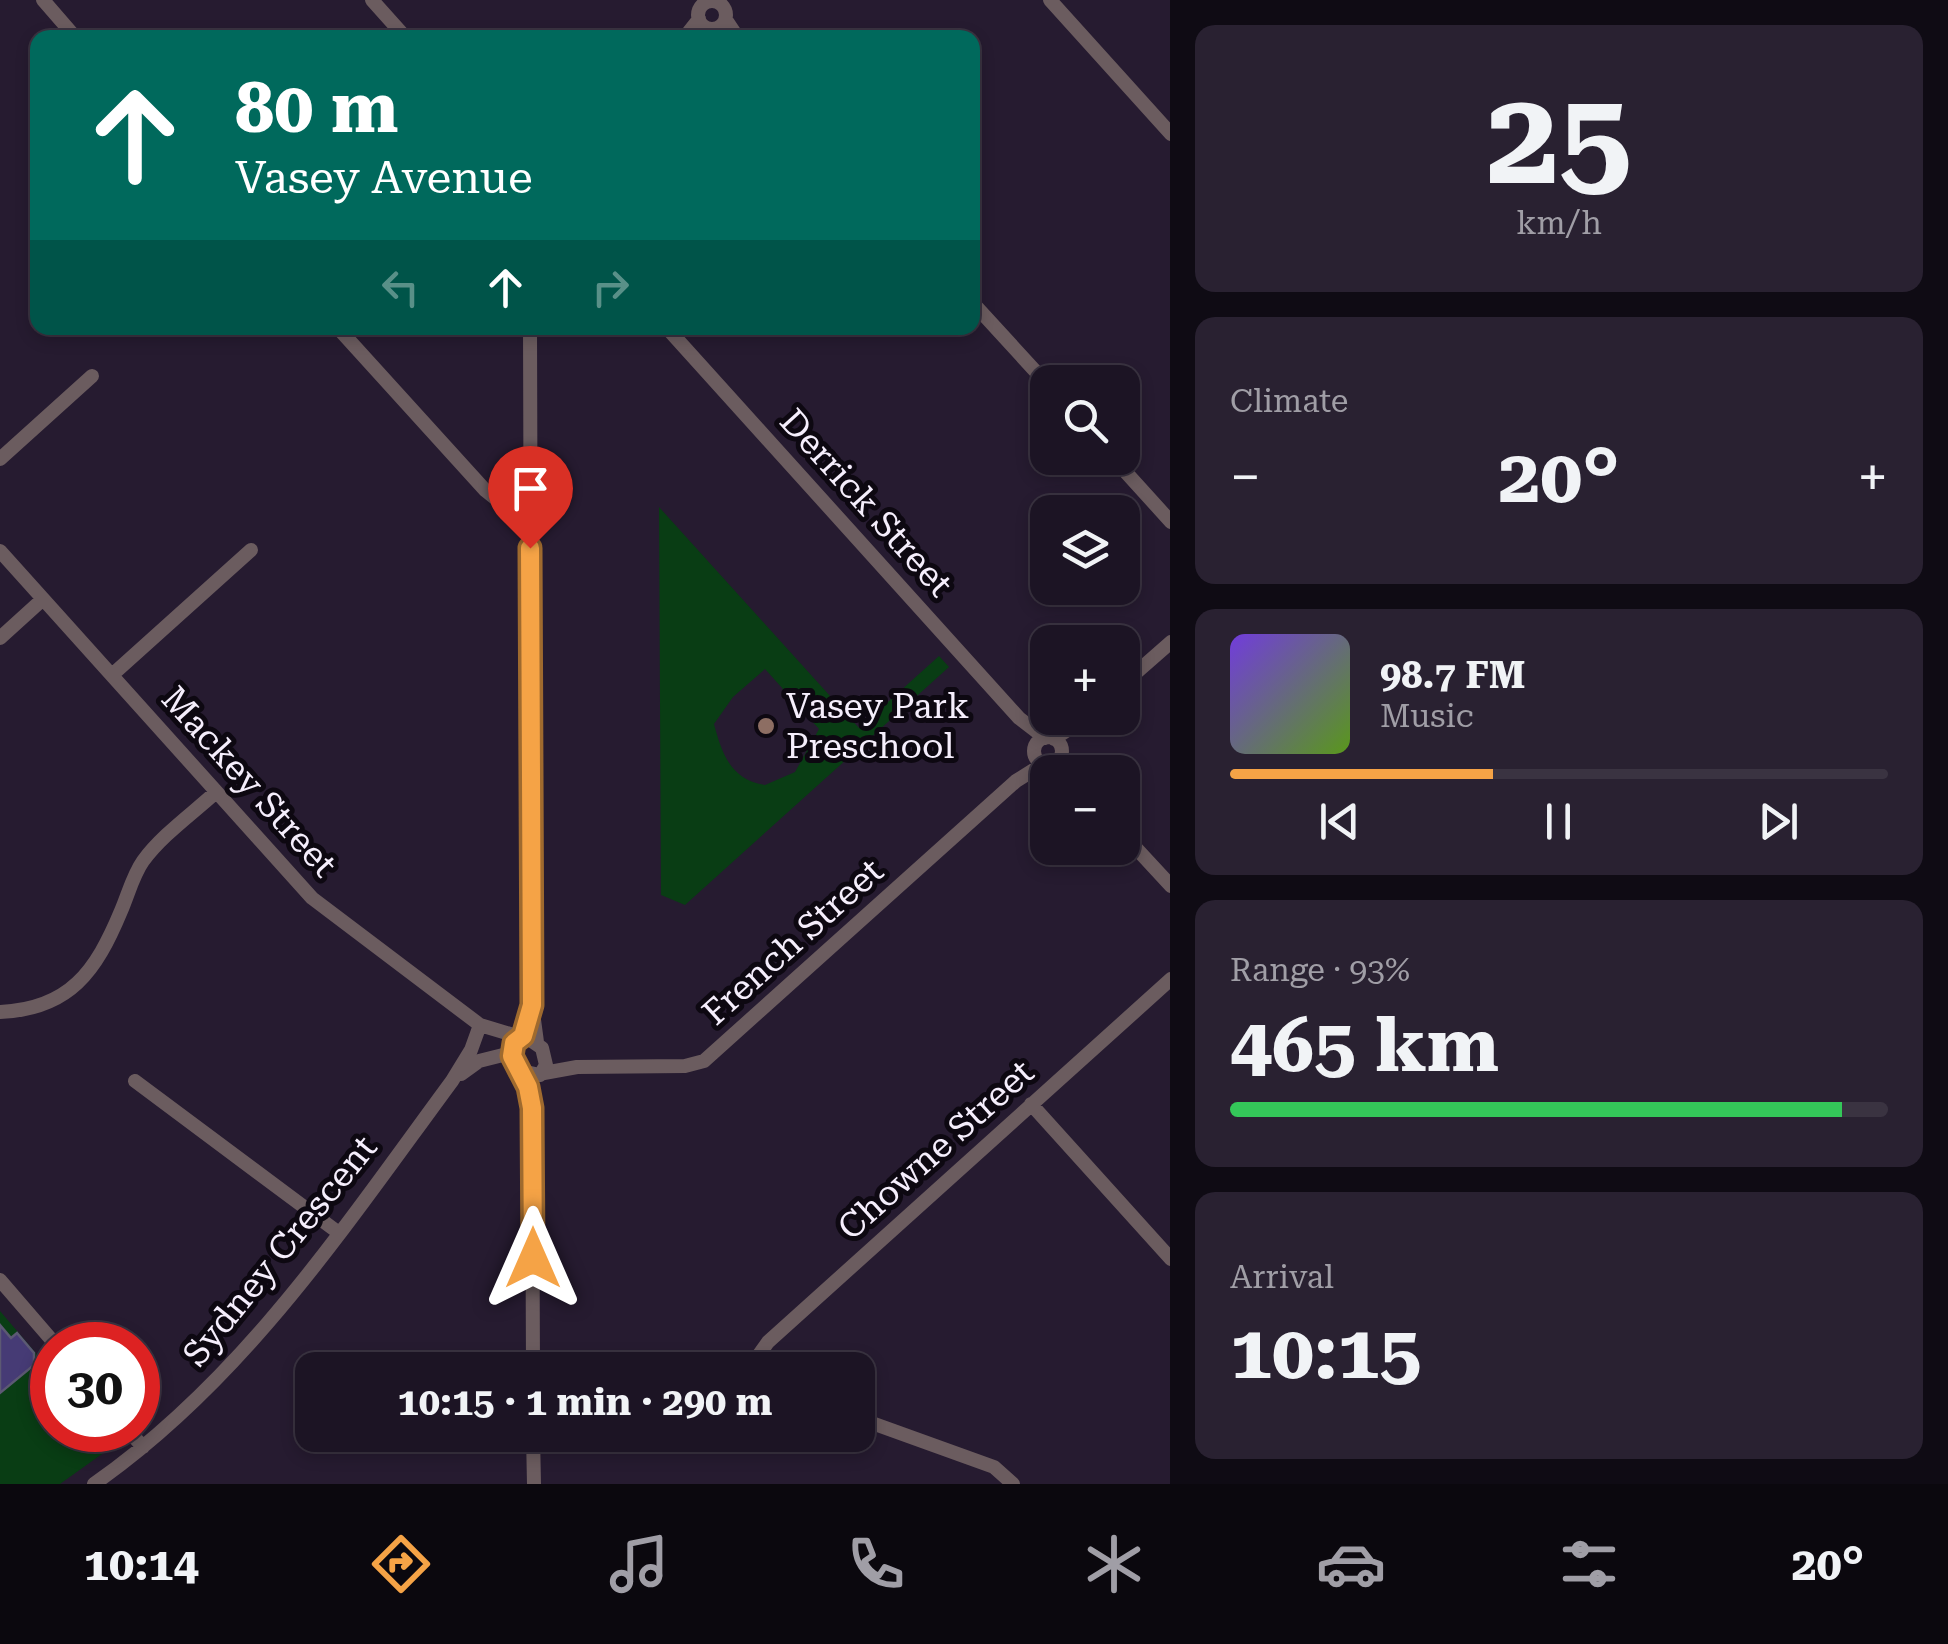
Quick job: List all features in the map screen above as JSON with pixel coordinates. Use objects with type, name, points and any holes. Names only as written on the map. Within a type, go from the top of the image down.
[{"type":"street","points":[[43,0],[69,30]]},
{"type":"street","points":[[372,0],[399,30]]},
{"type":"street","points":[[1050,0],[1170,134]]},
{"type":"street","points":[[693,30],[714,12]]},
{"type":"street","points":[[980,311],[1030,365]]},
{"type":"street","points":[[344,335],[484,490],[500,502],[530,508]]},
{"type":"street","points":[[530,335],[531,1042],[542,1074],[532,1108],[533,1352]]},
{"type":"street","name":"Derrick Street","points":[[674,335],[1050,754]]},
{"type":"street","points":[[0,459],[92,376]]},
{"type":"street","points":[[1128,475],[1170,522]]},
{"type":"street","points":[[112,675],[251,550]]},
{"type":"street","name":"Mackey Street","points":[[0,551],[312,898],[480,1025],[513,1063]]},
{"type":"street","points":[[0,638],[44,599]]},
{"type":"street","points":[[1140,669],[1170,642]]},
{"type":"street","name":"French Street","points":[[513,1063],[542,1074],[577,1067],[685,1066],[704,1061],[1068,735]]},
{"type":"street","points":[[0,1012],[19,1012],[56,1000],[84,978],[104,949],[140,864],[216,792]]},
{"type":"street","points":[[1140,853],[1170,886]]},
{"type":"street","name":"Chowne Street","points":[[761,1352],[1170,980]]},
{"type":"street","name":"Mackey Street","points":[[480,1025],[531,1042]]},
{"type":"street","name":"Sydney Crescent","points":[[160,1432],[243,1352],[340,1233],[452,1081],[472,1050],[480,1025]]},
{"type":"street","points":[[531,1042],[513,1048],[513,1063],[532,1108]]},
{"type":"street","name":"French Street","points":[[531,1042],[577,1067]]},
{"type":"street","name":"Sydney Crescent","points":[[452,1081],[480,1061],[513,1063]]},
{"type":"street","points":[[135,1080],[340,1233]]},
{"type":"street","points":[[1031,1104],[1170,1260]]},
{"type":"street","points":[[0,1280],[36,1322]]},
{"type":"street","points":[[875,1424],[994,1466],[1013,1484]]},
{"type":"street","name":"Sydney Crescent","points":[[94,1484],[114,1478],[138,1452]]},
{"type":"street","points":[[534,1452],[534,1484]]},
{"type":"green space","points":[[659,507],[859,728],[939,656],[949,667],[685,905],[661,895]],"holes":[[[765,669],[819,729],[795,772],[765,785],[744,778],[730,764],[714,724],[733,697]]]},
{"type":"green space","points":[[0,1311],[30,1346],[30,1452],[105,1452],[60,1484],[0,1484]]},
{"type":"building","points":[[0,1325],[11,1338],[17,1333],[30,1348],[30,1368],[0,1393]]},
{"type":"place","name":"Vasey Park Preschool","points":[[766,726]]},
{"type":"route","points":[[530,548],[532,1005],[512,1056],[528,1087],[532,1108],[533,1258]]}]
